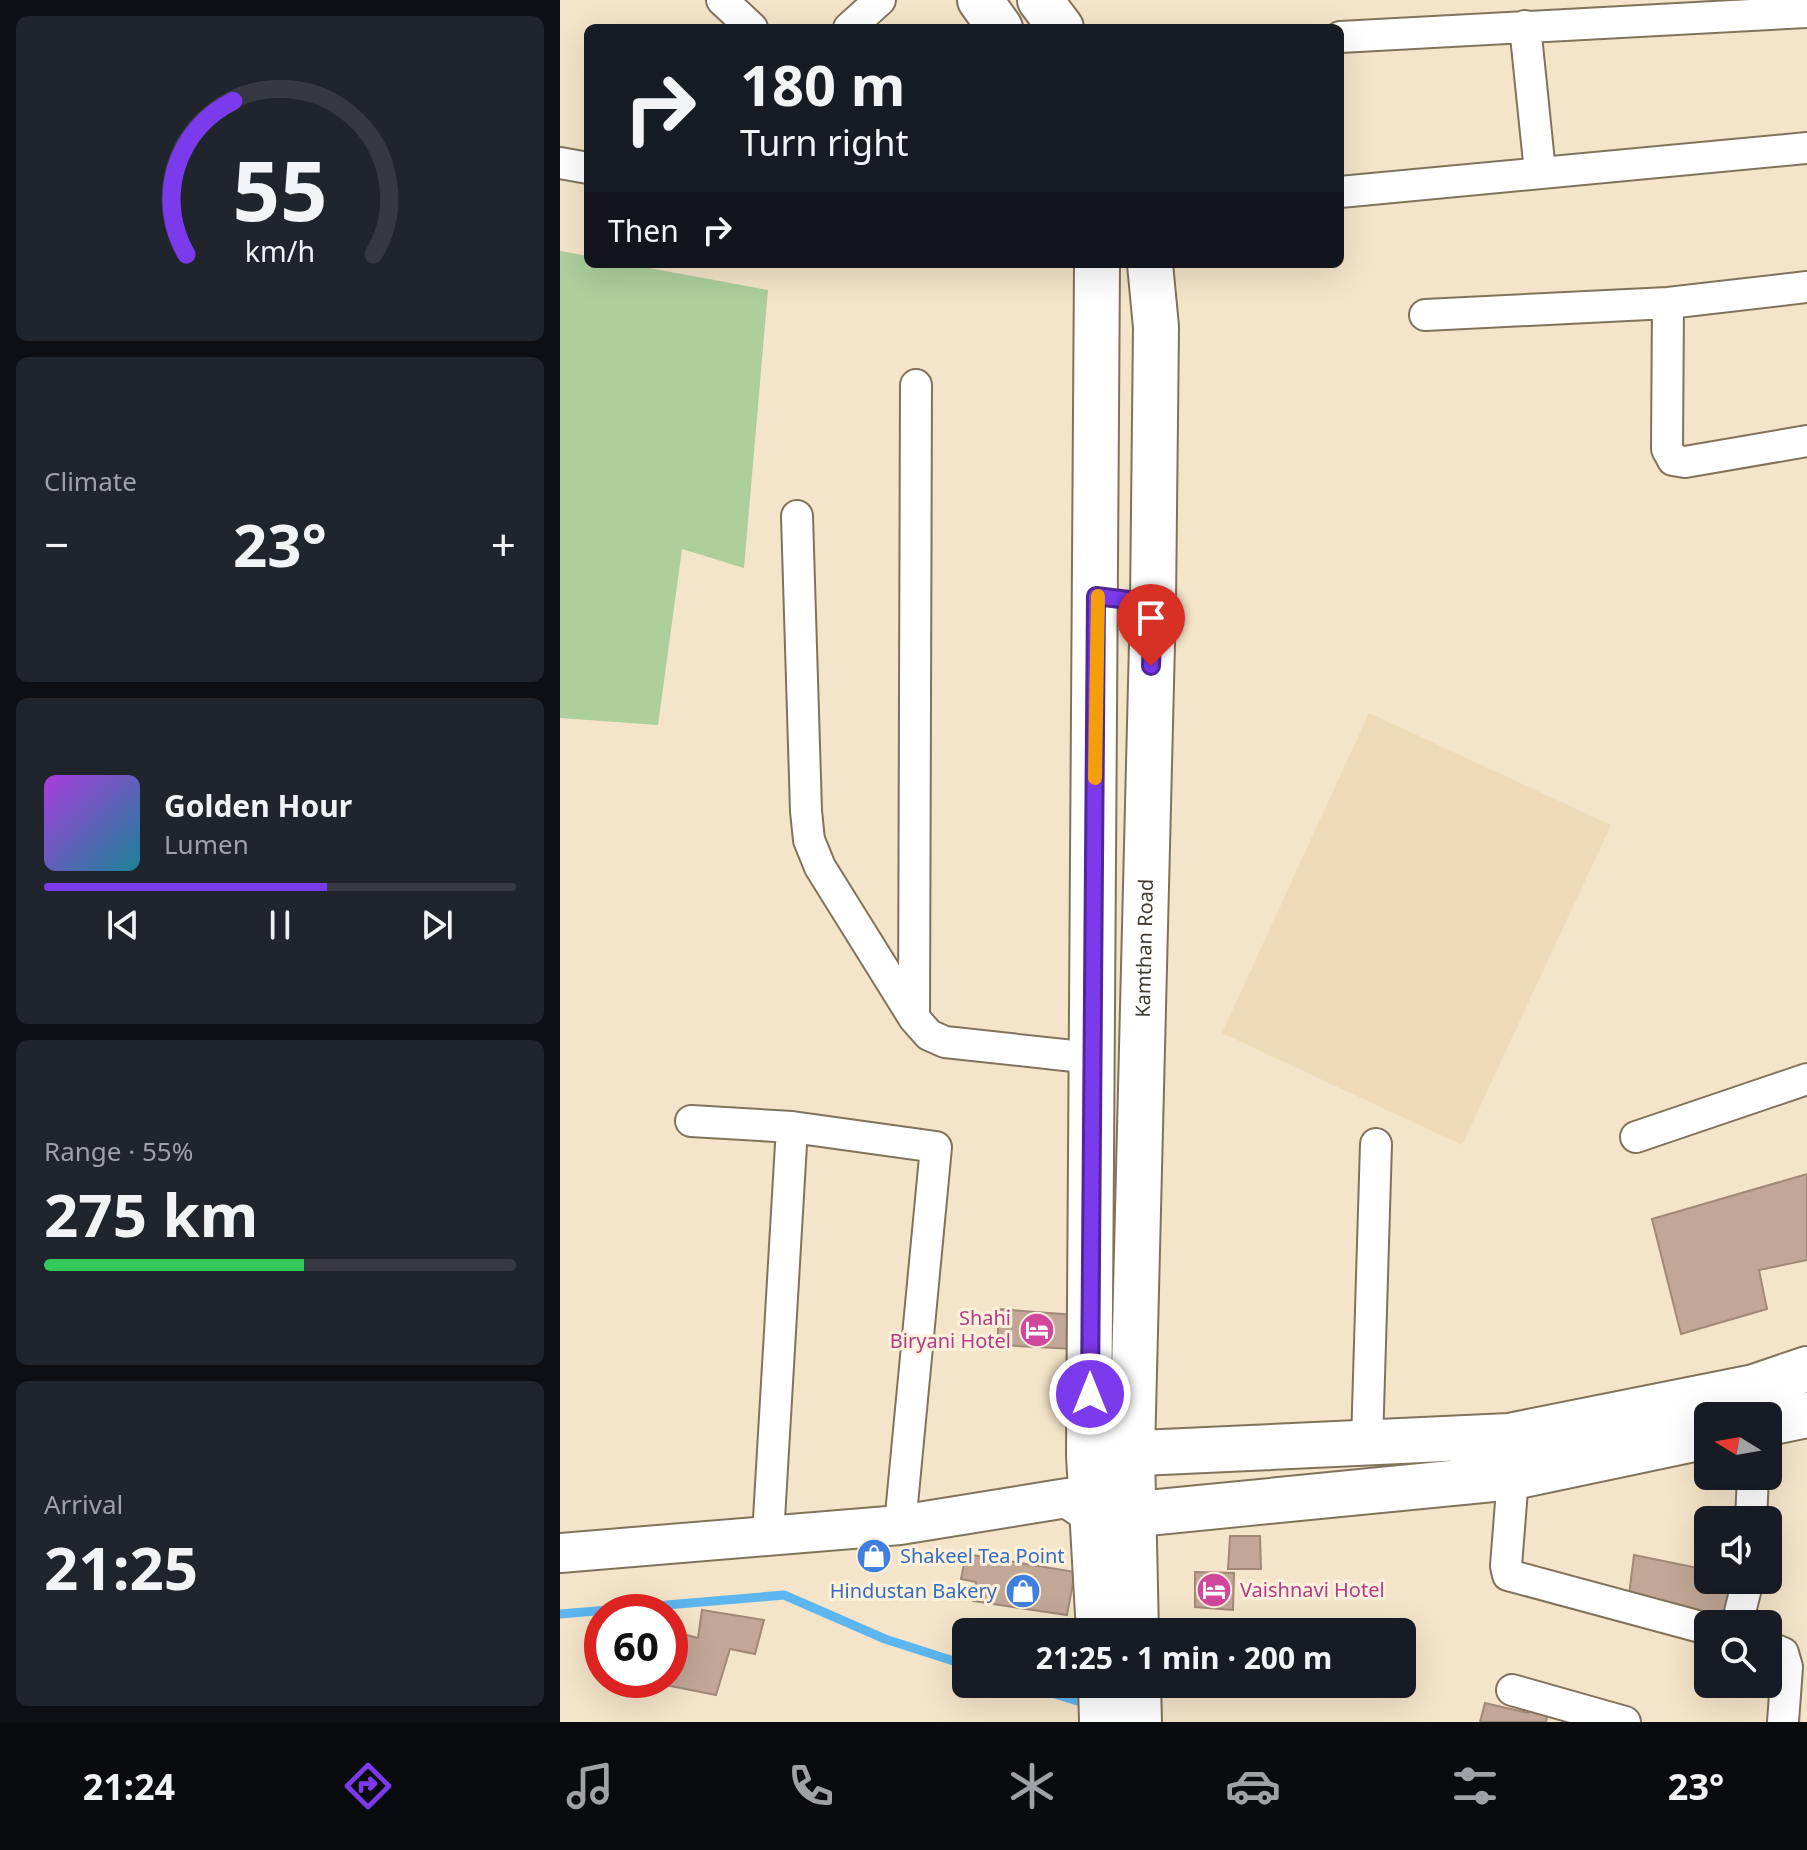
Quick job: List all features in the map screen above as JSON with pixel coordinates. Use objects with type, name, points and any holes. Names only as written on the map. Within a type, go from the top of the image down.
[{"type":"main road","points":[[980,0],[997,24]]},
{"type":"main road","points":[[1040,0],[1058,24]]},
{"type":"main road","name":"Kamthan Road","points":[[1097,268],[1089,1455],[1098,1510],[1132,1618]]},
{"type":"main road","name":"Kamthan Road","points":[[1099,1618],[1098,1510],[1132,1453],[1153,603],[1156,327],[1150,268]]},
{"type":"main road","points":[[1096,596],[1153,603]]},
{"type":"main road","points":[[1089,1455],[1478,1438],[1540,1431],[1754,1387],[1807,1369]]},
{"type":"main road","points":[[1782,1420],[1807,1415]]},
{"type":"main road","points":[[1098,1510],[1513,1477],[1694,1439]]},
{"type":"main road","points":[[1101,1698],[1102,1722]]},
{"type":"main road","points":[[1138,1698],[1139,1722]]},
{"type":"street","points":[[722,0],[748,24]]},
{"type":"street","points":[[853,24],[880,0]]},
{"type":"street","points":[[1344,37],[1807,12]]},
{"type":"street","points":[[1525,26],[1540,172]]},
{"type":"street","points":[[1344,192],[1807,148]]},
{"type":"street","points":[[560,163],[584,167]]},
{"type":"street","points":[[1425,315],[1668,303],[1807,287]]},
{"type":"street","points":[[1668,303],[1667,449],[1673,460],[1685,462],[1807,441]]},
{"type":"street","points":[[914,1018],[916,385]]},
{"type":"street","points":[[797,516],[809,840],[820,867],[914,1018],[929,1035],[945,1042],[1092,1058]]},
{"type":"street","points":[[1636,1137],[1807,1079]]},
{"type":"street","points":[[691,1121],[792,1127],[936,1147],[900,1525]]},
{"type":"street","points":[[768,1536],[792,1127]]},
{"type":"street","points":[[1367,1443],[1376,1144]]},
{"type":"street","points":[[1513,1477],[1506,1566],[1508,1575],[1694,1625]]},
{"type":"street","points":[[560,1553],[1098,1510]]},
{"type":"street","points":[[1782,1653],[1787,1667],[1783,1722]]},
{"type":"street","points":[[1512,1690],[1625,1722]]},
{"type":"shaded area","points":[[1369,713],[1611,825],[1462,1145],[1222,1033]]},
{"type":"green space","points":[[560,251],[584,255],[584,268],[650,268],[768,290],[744,568],[682,549],[658,725],[560,718]]},
{"type":"building","points":[[1807,1174],[1807,1260],[1759,1270],[1767,1309],[1681,1334],[1652,1219]]},
{"type":"building","name":"Shahi Biryani Hotel","points":[[998,1309],[1075,1315],[1074,1349],[998,1345]]},
{"type":"building","points":[[1230,1536],[1260,1536],[1261,1569],[1228,1569]]},
{"type":"building","name":"Shakeel Tea Point","points":[[864,1544],[887,1548],[883,1567],[860,1564]]},
{"type":"building","name":"Hindustan Bakery","points":[[966,1554],[1075,1572],[1067,1615],[973,1601],[976,1582],[961,1579]]},
{"type":"building","points":[[1634,1555],[1694,1567],[1694,1594],[1738,1594],[1732,1610],[1694,1610],[1694,1614],[1628,1603]]},
{"type":"building","name":"Vaishnavi Hotel","points":[[1195,1572],[1234,1573],[1233,1610],[1195,1607]]},
{"type":"building","points":[[702,1610],[764,1620],[755,1654],[730,1649],[716,1695],[688,1690],[688,1635],[698,1638]]},
{"type":"building","points":[[1485,1703],[1528,1713],[1531,1704],[1549,1707],[1546,1722],[1480,1722]]},
{"type":"waterway","points":[[560,1614],[784,1595],[885,1639],[952,1661]]},
{"type":"waterway","points":[[1068,1698],[1084,1703]]},
{"type":"slow traffic","points":[[1095,778],[1098,596]]},
{"type":"place","name":"Shahi Biryani Hotel","points":[[1037,1330]]},
{"type":"place","name":"Shakeel Tea Point","points":[[874,1556]]},
{"type":"place","name":"Vaishnavi Hotel","points":[[1214,1590]]},
{"type":"place","name":"Hindustan Bakery","points":[[1023,1591]]},
{"type":"route","points":[[1090,1394],[1096,596],[1153,603],[1151,666]]}]
